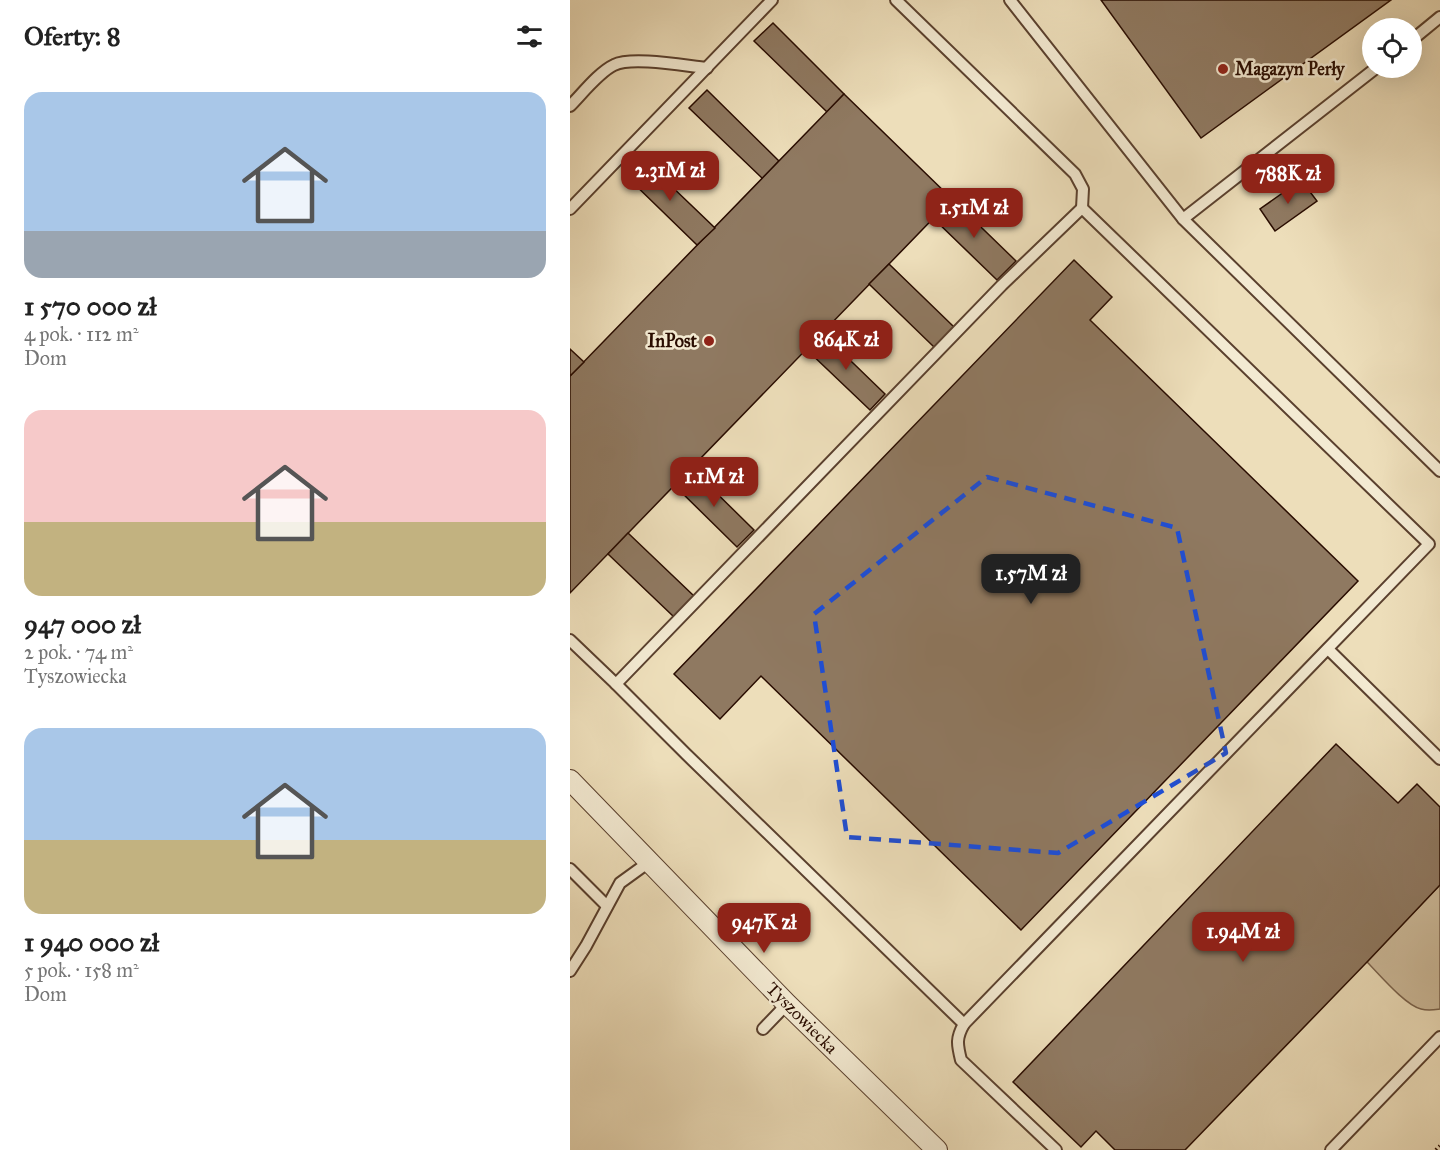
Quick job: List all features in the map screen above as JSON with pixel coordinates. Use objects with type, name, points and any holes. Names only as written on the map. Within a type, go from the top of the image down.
[{"type":"street","name":"Tyszowiecka","points":[[570,780],[787,1004],[937,1150]]},
{"type":"lane","points":[[570,209],[772,0]]},
{"type":"lane","points":[[616,684],[1002,285],[1082,208],[1083,189],[1074,174],[896,0]]},
{"type":"lane","points":[[1010,0],[1183,219],[1440,471]]},
{"type":"lane","points":[[1422,32],[1440,17]]},
{"type":"lane","points":[[570,106],[614,65],[630,60],[707,68]]},
{"type":"lane","points":[[1183,219],[1363,78]]},
{"type":"lane","points":[[1056,1150],[961,1060],[958,1035],[964,1024],[1429,544],[1082,208]]},
{"type":"lane","points":[[570,640],[964,1024]]},
{"type":"lane","points":[[1328,649],[1440,759]]},
{"type":"lane","points":[[570,971],[620,883],[649,862]]},
{"type":"lane","points":[[570,869],[608,906]]},
{"type":"lane","points":[[763,1029],[787,1004]]},
{"type":"lane","points":[[1331,1150],[1440,1037]]},
{"type":"path","points":[[1436,1150],[1440,1146]]},
{"type":"highlighted area","points":[[987,477],[1177,528],[1226,753],[1058,853],[847,837],[814,614]]},
{"type":"shaded area","points":[[1440,885],[1440,1009],[1426,1010],[1408,1002],[1367,962]]},
{"type":"building","name":"Magazyn Perły","points":[[1101,0],[1391,0],[1366,18],[1362,18],[1362,21],[1201,138]]},
{"type":"building","points":[[773,23],[844,94],[827,112],[754,41]]},
{"type":"building","points":[[707,90],[779,161],[763,179],[689,108]]},
{"type":"building","name":"InPost","points":[[844,94],[952,199],[570,593],[570,376]]},
{"type":"building","points":[[642,158],[715,228],[697,245],[625,175]]},
{"type":"building","points":[[1301,180],[1317,201],[1275,231],[1260,209]]},
{"type":"building","points":[[952,199],[1016,261],[997,280],[933,218]]},
{"type":"building","points":[[1074,260],[1112,297],[1090,320],[1358,581],[1021,930],[761,676],[720,719],[674,674]]},
{"type":"building","points":[[889,264],[954,327],[934,347],[869,284]]},
{"type":"building","points":[[822,333],[885,394],[870,410],[806,349]]},
{"type":"building","points":[[570,349],[584,362],[570,376]]},
{"type":"building","points":[[691,468],[754,530],[737,547],[674,485]]},
{"type":"building","points":[[628,533],[694,596],[674,617],[608,554]]},
{"type":"building","points":[[1336,744],[1398,803],[1417,784],[1440,807],[1440,885],[1185,1150],[1115,1150],[1096,1131],[1081,1147],[1013,1082]]},
{"type":"place","name":"Magazyn Perły","points":[[1223,69]]},
{"type":"place","name":"InPost","points":[[709,341]]}]
